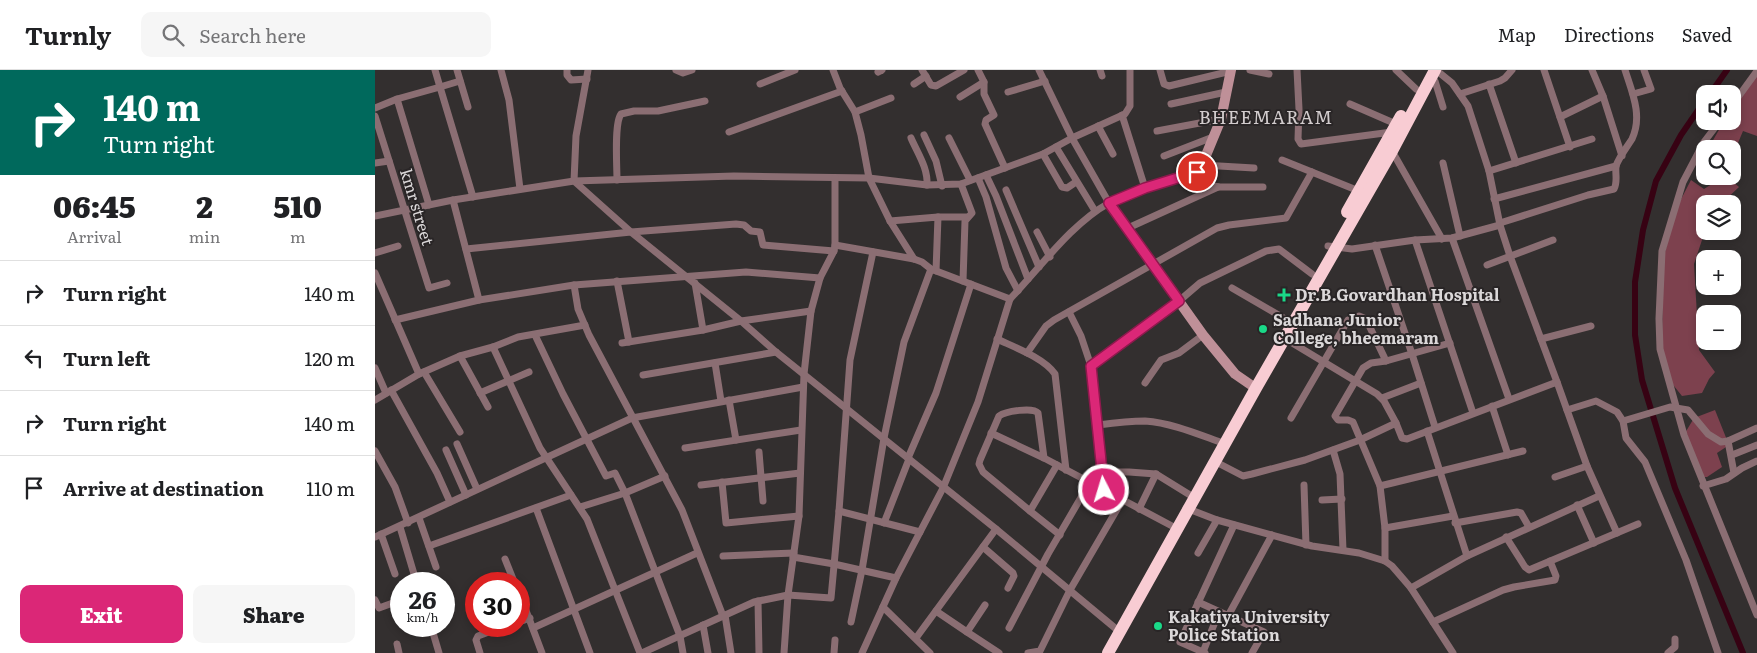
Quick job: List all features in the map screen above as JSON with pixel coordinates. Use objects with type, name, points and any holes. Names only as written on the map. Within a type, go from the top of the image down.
[{"type":"highway","points":[[1101,653],[1172,526],[1216,462],[1284,338],[1359,191],[1416,88],[1432,72]]},
{"type":"highway","points":[[1108,653],[1186,508],[1190,494],[1312,274],[1332,247],[1392,151],[1432,72]]},
{"type":"street","points":[[435,70],[473,197]]},
{"type":"street","points":[[457,70],[468,107]]},
{"type":"street","points":[[501,70],[509,100],[520,189]]},
{"type":"street","points":[[567,70],[567,75],[571,80],[587,79]]},
{"type":"street","points":[[574,181],[577,136],[588,70]]},
{"type":"street","points":[[676,70],[683,73],[692,70]]},
{"type":"street","points":[[760,84],[795,70]]},
{"type":"street","points":[[833,70],[842,91],[855,112],[869,178],[890,221],[914,259]]},
{"type":"street","points":[[914,84],[924,73],[931,85],[936,86],[964,70]]},
{"type":"street","points":[[978,70],[984,82],[985,98],[995,115],[986,120],[985,124],[1005,168]]},
{"type":"street","points":[[1039,70],[1072,138],[1109,203],[1203,335],[1235,374],[1251,385]]},
{"type":"street","points":[[375,216],[453,200],[574,181],[734,176],[869,178],[942,186],[961,184],[1043,154],[1072,138],[1122,115],[1130,106],[1131,70]]},
{"type":"street","points":[[1160,70],[1164,84],[1169,86],[1231,70],[1221,118],[1199,169],[1206,184],[1217,187],[1263,187]]},
{"type":"street","points":[[1250,70],[1269,74]]},
{"type":"street","points":[[1297,70],[1298,139],[1301,144],[1394,128]]},
{"type":"street","points":[[1396,70],[1416,88]]},
{"type":"street","points":[[1460,94],[1505,78],[1512,70]]},
{"type":"street","points":[[1544,70],[1570,147]]},
{"type":"street","points":[[1592,70],[1603,96],[1622,156]]},
{"type":"street","points":[[1332,247],[1352,249],[1415,240],[1442,239],[1500,224],[1588,195],[1612,191],[1616,186],[1617,166],[1633,137],[1636,124],[1636,105],[1625,70]]},
{"type":"street","points":[[1633,94],[1651,89],[1644,70]]},
{"type":"street","points":[[1741,93],[1757,71]]},
{"type":"street","points":[[1432,72],[1444,75],[1468,106],[1489,171],[1500,224],[1510,256],[1587,466],[1617,533]]},
{"type":"street","points":[[1432,72],[1443,107]]},
{"type":"street","points":[[375,108],[397,99],[460,81]]},
{"type":"street","points":[[1008,92],[1045,81]]},
{"type":"street","points":[[960,96],[984,82]]},
{"type":"street","points":[[1489,84],[1516,163]]},
{"type":"street","points":[[729,132],[842,91]]},
{"type":"street","points":[[1171,104],[1226,92]]},
{"type":"street","points":[[1559,116],[1603,96]]},
{"type":"street","points":[[855,112],[891,98]]},
{"type":"street","points":[[397,99],[429,205]]},
{"type":"street","points":[[617,180],[617,136],[621,114],[634,111],[659,111],[705,101]]},
{"type":"street","points":[[1350,104],[1394,128]]},
{"type":"street","points":[[1122,115],[1145,188]]},
{"type":"street","name":"kmr street","points":[[375,116],[429,288],[447,283]]},
{"type":"street","points":[[1157,131],[1221,118]]},
{"type":"street","points":[[1098,126],[1113,154]]},
{"type":"street","points":[[1713,130],[1704,142],[1683,182],[1662,252],[1659,310],[1660,349],[1683,435],[1757,616]]},
{"type":"street","points":[[924,135],[936,161],[942,186]]},
{"type":"street","points":[[1164,156],[1213,137]]},
{"type":"street","points":[[911,138],[925,168],[927,185]]},
{"type":"street","points":[[949,138],[987,197],[1006,268],[1018,291]]},
{"type":"street","points":[[1489,171],[1592,139]]},
{"type":"street","points":[[1056,147],[1095,211]]},
{"type":"street","points":[[1392,151],[1442,239]]},
{"type":"street","points":[[1043,154],[1062,187],[1067,188],[1076,182]]},
{"type":"street","points":[[1282,160],[1359,191]]},
{"type":"street","points":[[375,164],[389,161]]},
{"type":"street","points":[[1443,163],[1456,236],[1509,399]]},
{"type":"street","points":[[1494,199],[1617,166]]},
{"type":"street","points":[[862,653],[897,578],[943,488],[978,402],[1009,299],[1095,211],[1109,203],[1199,169],[1254,168]]},
{"type":"street","points":[[1027,353],[1046,326],[1217,228],[1286,218],[1312,172]]},
{"type":"street","points":[[986,175],[997,196],[1027,279]]},
{"type":"street","points":[[784,653],[793,555],[799,516],[804,374],[811,311],[821,278],[835,248],[835,178]]},
{"type":"street","points":[[574,181],[683,276],[695,283],[776,352],[909,458],[1115,628]]},
{"type":"street","points":[[884,523],[936,393],[967,283],[965,221],[971,212],[961,184]]},
{"type":"street","points":[[1128,228],[1217,187]]},
{"type":"street","points":[[1007,190],[1039,268]]},
{"type":"street","points":[[453,200],[479,300]]},
{"type":"street","points":[[890,221],[938,217],[967,217]]},
{"type":"street","points":[[851,622],[862,570],[884,438],[904,342],[934,270],[938,217]]},
{"type":"street","points":[[466,249],[631,232],[741,224],[751,231],[760,232],[763,245],[835,248],[914,259],[934,270],[1009,299]]},
{"type":"street","points":[[1037,232],[1049,257]]},
{"type":"street","points":[[1415,240],[1473,413]]},
{"type":"street","points":[[1487,265],[1553,240]]},
{"type":"street","points":[[1375,245],[1435,428]]},
{"type":"street","points":[[375,253],[398,246]]},
{"type":"street","points":[[1091,366],[1179,301],[1199,283],[1272,249],[1279,249],[1312,274]]},
{"type":"street","points":[[493,347],[507,381],[540,448],[587,518],[641,653],[758,601],[789,595],[831,598],[850,360],[873,252]]},
{"type":"street","points":[[395,320],[479,300],[574,285],[746,272],[821,278]]},
{"type":"street","points":[[375,274],[395,320],[422,373],[460,432]]},
{"type":"street","points":[[617,281],[625,343],[703,330],[741,321],[811,311]]},
{"type":"street","points":[[695,283],[703,330]]},
{"type":"street","points":[[574,285],[578,309],[585,325],[632,418],[682,510],[697,553],[724,616],[731,653]]},
{"type":"street","points":[[1232,288],[1287,320]]},
{"type":"street","points":[[1069,312],[1081,336],[1091,366],[1104,490]]},
{"type":"street","points":[[1291,418],[1348,320],[1359,316],[1363,316],[1366,319],[1386,361]]},
{"type":"street","points":[[375,400],[422,373],[460,356],[493,347],[518,337],[585,325]]},
{"type":"street","points":[[1541,340],[1591,326]]},
{"type":"street","points":[[535,335],[563,394],[588,438],[606,476],[615,473],[625,493],[680,636],[683,653]]},
{"type":"street","points":[[1145,383],[1161,360],[1179,353],[1203,335]]},
{"type":"street","points":[[1284,338],[1382,398],[1404,439],[1557,382]]},
{"type":"street","points":[[997,339],[1027,353],[1051,369],[1055,374],[1066,470]]},
{"type":"street","points":[[1385,561],[1385,528],[1380,486],[1351,420],[1338,420],[1335,416],[1366,365],[1450,343]]},
{"type":"street","points":[[643,374],[776,352]]},
{"type":"street","points":[[460,356],[488,407]]},
{"type":"street","points":[[715,363],[735,440]]},
{"type":"street","points":[[375,368],[437,473],[450,502]]},
{"type":"street","points":[[480,393],[529,372]]},
{"type":"street","points":[[1382,398],[1421,384]]},
{"type":"street","points":[[394,572],[378,536],[632,418],[803,387]]},
{"type":"street","points":[[1567,410],[1596,401],[1617,412],[1623,421],[1626,438],[1645,462],[1680,545],[1718,653]]},
{"type":"street","points":[[1492,406],[1508,455]]},
{"type":"street","points":[[1623,421],[1668,407],[1688,410],[1712,438],[1721,442],[1728,441],[1757,428]]},
{"type":"street","points":[[1044,458],[1039,413],[1036,410],[1004,413],[996,420],[979,460],[980,468],[1060,534]]},
{"type":"street","points":[[1098,425],[1144,421],[1183,429],[1220,442]]},
{"type":"street","points":[[1216,462],[1243,476],[1305,460],[1360,440],[1396,422]]},
{"type":"street","points":[[685,448],[801,430]]},
{"type":"street","points":[[1427,431],[1467,556]]},
{"type":"street","points":[[991,433],[1044,458],[1172,526]]},
{"type":"street","points":[[1728,441],[1734,473]]},
{"type":"street","points":[[457,444],[477,490]]},
{"type":"street","points":[[1732,455],[1757,445]]},
{"type":"street","points":[[446,450],[466,495]]},
{"type":"street","points":[[1333,450],[1340,474],[1343,550]]},
{"type":"street","points":[[375,451],[395,487],[408,523]]},
{"type":"street","points":[[1380,486],[1523,451]]},
{"type":"street","points":[[759,452],[763,501]]},
{"type":"street","points":[[1703,486],[1721,481],[1757,461]]},
{"type":"street","points":[[1030,511],[1057,465]]},
{"type":"street","points":[[1555,477],[1587,466]]},
{"type":"street","points":[[1103,472],[1156,474],[1190,494]]},
{"type":"street","points":[[701,485],[800,473]]},
{"type":"street","points":[[1139,509],[1156,474]]},
{"type":"street","points":[[580,507],[625,493],[665,476]]},
{"type":"street","points":[[721,482],[726,523],[799,516]]},
{"type":"street","points":[[1009,628],[1090,482]]},
{"type":"street","points":[[1304,485],[1306,545]]},
{"type":"street","points":[[429,546],[571,495]]},
{"type":"street","points":[[1411,588],[1467,556],[1599,496]]},
{"type":"street","points":[[1028,653],[1040,651],[1070,590],[1123,499]]},
{"type":"street","points":[[1322,500],[1342,499]]},
{"type":"street","points":[[1577,505],[1595,543]]},
{"type":"street","points":[[536,508],[590,653]]},
{"type":"street","points":[[1186,508],[1217,520],[1272,536],[1306,545],[1359,553],[1385,561],[1392,566],[1411,588],[1453,653]]},
{"type":"street","points":[[839,511],[920,532]]},
{"type":"street","points":[[1385,528],[1517,512],[1521,513],[1529,527]]},
{"type":"street","points":[[419,518],[436,568]]},
{"type":"street","points":[[1198,554],[1217,520]]},
{"type":"street","points":[[1507,537],[1527,569],[1532,569],[1638,524]]},
{"type":"street","points":[[1219,612],[1204,653],[1180,642],[1234,525]]},
{"type":"street","points":[[400,526],[413,572]]},
{"type":"street","points":[[916,638],[996,529]]},
{"type":"street","points":[[1228,616],[1272,536]]},
{"type":"street","points":[[983,548],[1013,573],[1014,576],[1008,588]]},
{"type":"street","points":[[533,628],[697,553]]},
{"type":"street","points":[[723,556],[793,555],[897,578]]},
{"type":"street","points":[[505,559],[510,572]]},
{"type":"street","points":[[1433,622],[1508,588],[1555,580],[1556,576],[1550,561]]},
{"type":"street","points":[[375,600],[379,608],[390,604]]},
{"type":"street","points":[[758,601],[759,653]]},
{"type":"street","points":[[1198,602],[1264,632],[1252,653]]},
{"type":"street","points":[[967,632],[985,605]]},
{"type":"street","points":[[883,608],[916,638],[929,653]]},
{"type":"street","points":[[936,611],[999,653]]},
{"type":"street","points":[[530,618],[541,653]]},
{"type":"street","points":[[703,625],[708,653]]},
{"type":"street","points":[[434,637],[439,653]]},
{"type":"street","points":[[478,637],[476,640],[480,653]]},
{"type":"street","points":[[1668,653],[1675,647],[1675,639]]},
{"type":"street","points":[[834,653],[835,640]]},
{"type":"street","points":[[397,644],[399,653]]},
{"type":"shaded area","points":[[1757,75],[1757,136],[1743,131],[1739,140],[1713,140],[1719,130],[1741,130],[1741,96]]},
{"type":"shaded area","points":[[1691,180],[1704,189],[1710,185],[1737,185],[1739,187],[1731,195],[1696,195],[1696,240],[1702,240],[1699,250],[1696,250],[1694,264],[1696,350],[1699,350],[1715,372],[1702,393],[1682,396],[1670,381],[1662,346],[1663,259],[1678,205]]},
{"type":"shaded area","points":[[1715,410],[1729,445],[1717,453],[1722,467],[1707,477],[1702,477],[1685,433],[1694,418]]},
{"type":"waterway","points":[[1716,85],[1727,70]]},
{"type":"waterway","points":[[1696,113],[1681,135],[1656,181],[1643,230],[1635,282],[1635,335],[1642,380],[1675,488],[1743,653]]},
{"type":"place","name":"Dr.B.Govardhan Hospital","points":[[1284,295]]},
{"type":"place","name":"Sadhana Junior College, bheemaram","points":[[1263,329]]},
{"type":"place","name":"Kakatiya University Police Station","points":[[1158,626]]},
{"type":"district","name":"BHEEMARAM","points":[[1266,118]]},
{"type":"route","points":[[1104,490],[1091,366],[1179,301],[1109,203],[1145,188],[1197,172]]}]
